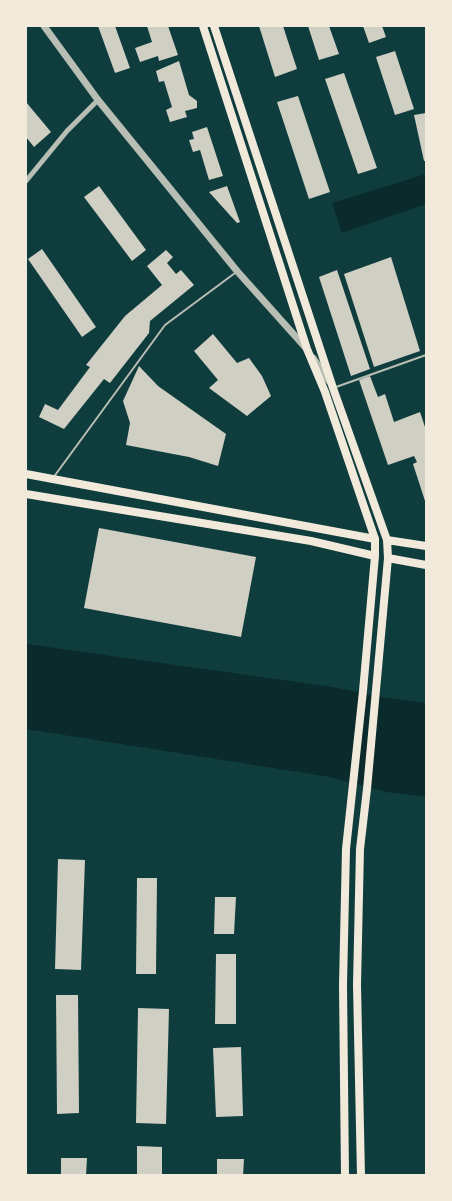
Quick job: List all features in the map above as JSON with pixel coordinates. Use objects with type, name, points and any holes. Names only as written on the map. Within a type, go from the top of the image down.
[{"type":"main road","points":[[203,26],[307,349],[325,392],[375,539],[346,849],[343,986],[345,1176]]},
{"type":"main road","points":[[214,26],[333,388],[387,540],[368,789],[360,849],[357,985],[362,1176]]},
{"type":"main road","points":[[26,474],[375,539]]},
{"type":"main road","points":[[26,494],[310,541],[375,556]]},
{"type":"main road","points":[[387,540],[426,546]]},
{"type":"main road","points":[[387,558],[426,565]]},
{"type":"street","points":[[44,26],[98,100],[237,271],[307,349],[333,388]]},
{"type":"street","points":[[26,181],[67,131],[98,100]]},
{"type":"street","points":[[375,539],[387,540]]},
{"type":"street","points":[[375,556],[387,558]]},
{"type":"lane","points":[[53,478],[165,325],[237,271]]},
{"type":"lane","points":[[325,392],[426,355]]},
{"type":"water","points":[[426,174],[426,204],[342,233],[332,203]]},
{"type":"water","points":[[26,644],[333,687],[426,703],[426,797],[386,792],[330,777],[26,729]]},
{"type":"building","points":[[98,26],[115,26],[130,68],[115,73]]},
{"type":"building","points":[[147,26],[168,26],[178,55],[159,61],[158,56],[140,62],[135,48],[152,42]]},
{"type":"building","points":[[259,26],[283,26],[297,69],[275,77]]},
{"type":"building","points":[[308,26],[329,26],[339,54],[319,60]]},
{"type":"building","points":[[363,26],[382,26],[386,37],[369,43]]},
{"type":"building","points":[[395,51],[414,109],[395,115],[376,57]]},
{"type":"building","points":[[179,61],[189,95],[197,101],[197,108],[185,111],[187,117],[170,122],[166,110],[172,107],[164,81],[159,82],[156,71]]},
{"type":"building","points":[[344,73],[377,168],[358,174],[325,79]]},
{"type":"building","points":[[298,96],[330,192],[309,199],[277,102]]},
{"type":"building","points":[[26,102],[51,132],[34,147],[26,137]]},
{"type":"building","points":[[426,113],[426,161],[424,161],[414,115]]},
{"type":"building","points":[[207,127],[223,176],[209,180],[200,150],[193,152],[189,140],[194,139],[192,132]]},
{"type":"building","points":[[99,186],[146,250],[132,261],[84,197]]},
{"type":"building","points":[[227,186],[240,222],[237,223],[209,192]]},
{"type":"building","points":[[42,249],[96,327],[82,337],[28,259]]},
{"type":"building","points":[[166,250],[173,257],[167,263],[176,274],[181,270],[194,285],[150,321],[149,333],[110,383],[104,379],[64,429],[39,417],[45,404],[58,410],[90,367],[86,365],[125,316],[162,285],[147,266]]},
{"type":"building","points":[[391,257],[420,351],[374,367],[344,274]]},
{"type":"building","points":[[337,270],[370,369],[351,376],[319,277]]},
{"type":"building","points":[[213,334],[237,363],[249,358],[262,376],[271,396],[247,416],[209,388],[218,380],[194,351]]},
{"type":"building","points":[[139,366],[158,386],[226,434],[218,466],[189,457],[126,445],[130,423],[123,401]]},
{"type":"building","points":[[370,376],[378,397],[385,394],[394,422],[420,412],[426,430],[426,504],[413,464],[417,462],[414,456],[388,465],[359,380]]},
{"type":"building","points":[[99,528],[256,557],[241,637],[84,608]]},
{"type":"building","points":[[58,859],[85,860],[81,970],[55,969]]},
{"type":"building","points":[[137,878],[157,878],[156,974],[136,974]]},
{"type":"building","points":[[215,897],[236,897],[234,934],[214,934]]},
{"type":"building","points":[[216,954],[236,954],[236,1024],[215,1024]]},
{"type":"building","points":[[56,995],[78,995],[79,1113],[57,1114]]},
{"type":"building","points":[[138,1008],[169,1009],[166,1124],[136,1123]]},
{"type":"building","points":[[241,1047],[243,1116],[216,1117],[213,1048]]},
{"type":"building","points":[[137,1146],[162,1147],[162,1176],[137,1176]]},
{"type":"building","points":[[61,1158],[87,1158],[86,1176],[61,1176]]},
{"type":"building","points":[[217,1159],[244,1159],[243,1176],[217,1176]]}]
